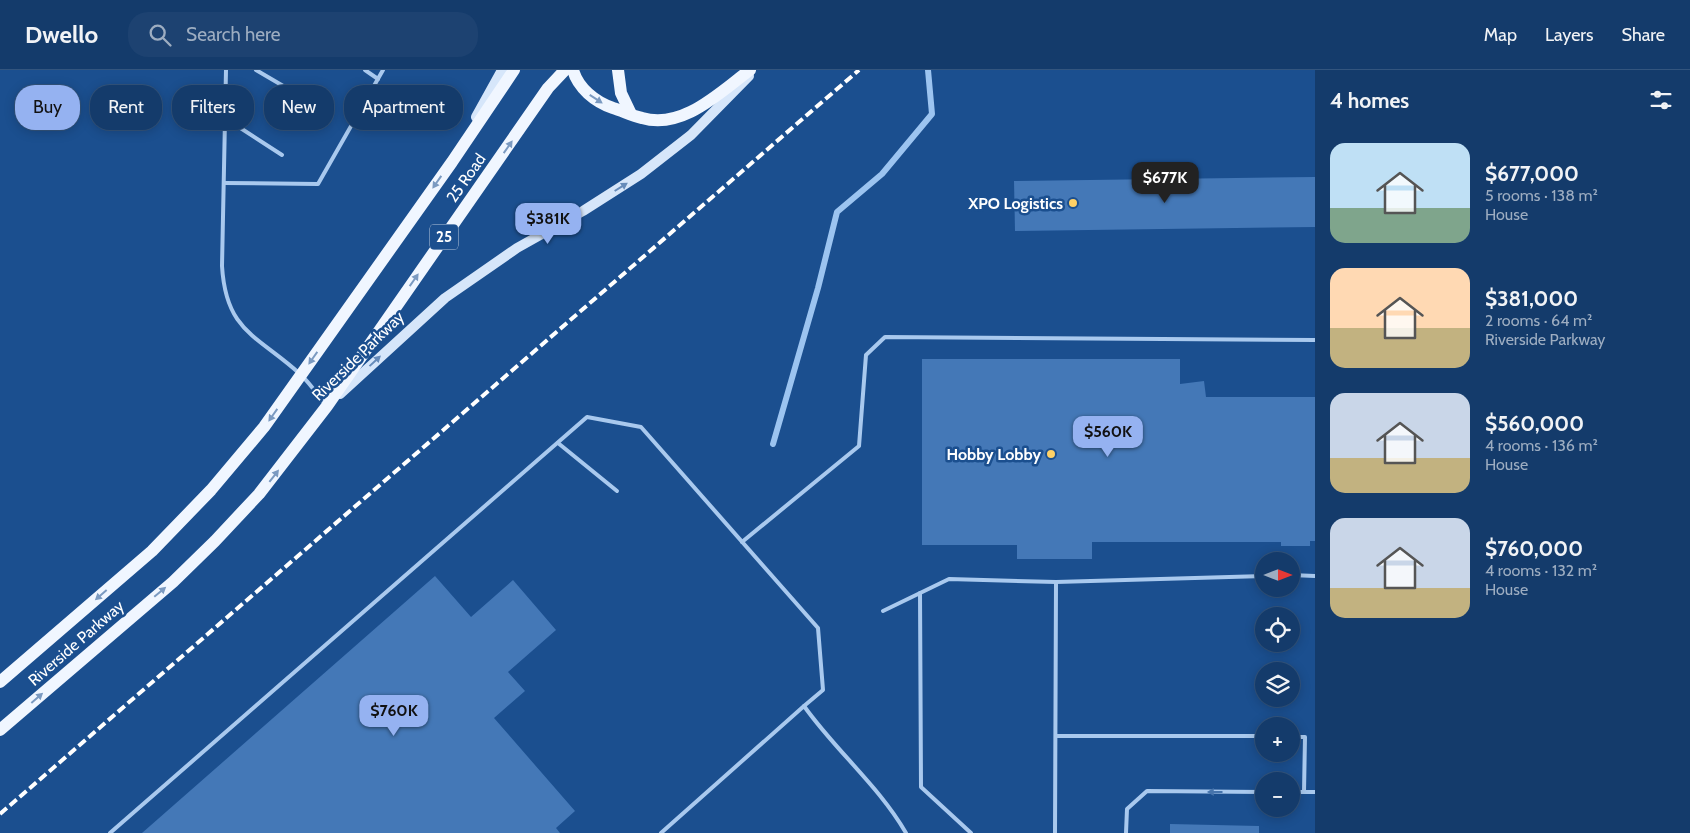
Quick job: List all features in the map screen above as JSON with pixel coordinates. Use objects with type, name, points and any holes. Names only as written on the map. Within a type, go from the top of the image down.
[{"type":"main road","points":[[452,162],[502,70]]},
{"type":"main road","name":"25 Road","points":[[301,375],[452,162],[514,70]]},
{"type":"main road","name":"25 Road","points":[[326,406],[548,88],[566,70]]},
{"type":"main road","points":[[574,70],[576,80],[590,95],[608,106],[643,119],[660,121],[677,118],[694,110],[750,70]]},
{"type":"main road","points":[[618,70],[621,93],[631,114]]},
{"type":"main road","name":"Riverside Parkway","points":[[0,730],[172,582],[215,541],[259,494],[326,406],[445,298],[517,248],[583,211],[641,174],[691,136],[755,70]]},
{"type":"main road","name":"Riverside Parkway","points":[[0,682],[146,556],[185,517],[211,490],[264,427],[301,375]]},
{"type":"lane","points":[[226,70],[226,85]]},
{"type":"lane","points":[[256,70],[282,85]]},
{"type":"lane","points":[[365,70],[378,78]]},
{"type":"lane","points":[[224,183],[318,184],[383,70]]},
{"type":"lane","points":[[225,130],[222,266],[223,284],[227,300],[233,314],[244,328],[301,375],[326,406]]},
{"type":"lane","points":[[243,130],[282,155]]},
{"type":"lane","points":[[742,542],[859,446],[866,355],[885,336],[1315,340]]},
{"type":"lane","points":[[110,833],[587,417],[641,427],[818,628],[823,690],[661,833]]},
{"type":"lane","points":[[558,443],[617,492]]},
{"type":"lane","points":[[1300,575],[1315,576]]},
{"type":"lane","points":[[884,612],[949,579],[1056,582],[1255,576]]},
{"type":"lane","points":[[1056,582],[1056,833]]},
{"type":"lane","points":[[920,594],[921,787],[970,833]]},
{"type":"lane","points":[[804,706],[816,723],[896,815],[906,833]]},
{"type":"lane","points":[[1056,736],[1255,736]]},
{"type":"lane","points":[[1300,737],[1305,737],[1304,792]]},
{"type":"lane","points":[[1126,833],[1127,809],[1147,791],[1255,792]]},
{"type":"lane","points":[[1300,792],[1315,792]]},
{"type":"building","points":[[1315,177],[1315,227],[1015,231],[1014,181]]},
{"type":"building","points":[[922,359],[1180,359],[1180,384],[1204,381],[1206,397],[1315,397],[1315,541],[1310,541],[1310,546],[1281,546],[1281,542],[1092,542],[1092,559],[1017,559],[1017,545],[922,545]]},
{"type":"building","points":[[435,576],[471,617],[513,580],[556,630],[508,672],[525,691],[494,718],[575,811],[556,828],[560,833],[142,833]]},
{"type":"building","points":[[1170,824],[1259,826],[1259,833],[1170,833]]},
{"type":"waterway","points":[[773,444],[818,288],[837,212],[882,174],[932,114],[928,70]]},
{"type":"railway","points":[[0,814],[859,70]]},
{"type":"place","name":"XPO Logistics","points":[[1073,203]]},
{"type":"place","name":"Hobby Lobby","points":[[1051,454]]}]
